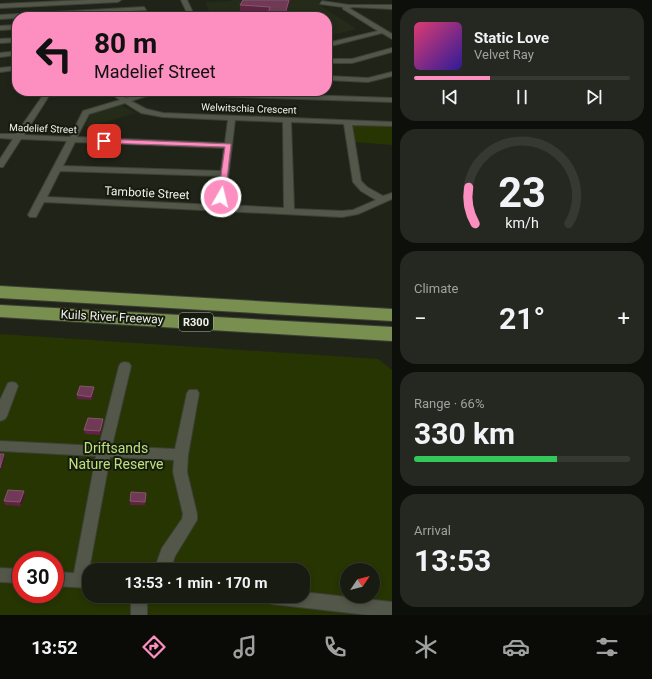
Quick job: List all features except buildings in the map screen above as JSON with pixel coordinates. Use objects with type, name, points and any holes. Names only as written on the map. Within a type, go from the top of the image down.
[{"type":"highway","name":"Kuils River Freeway","points":[[0,292],[392,315]]},
{"type":"highway","name":"Kuils River Freeway","points":[[0,311],[392,334]]},
{"type":"street","points":[[0,6],[118,0]]},
{"type":"street","points":[[184,0],[190,12]]},
{"type":"street","points":[[322,3],[347,6],[388,5]]},
{"type":"street","points":[[347,6],[346,8],[392,37]]},
{"type":"street","points":[[72,12],[143,7],[145,12]]},
{"type":"street","points":[[0,17],[12,16]]},
{"type":"street","points":[[0,28],[12,27]]},
{"type":"street","points":[[332,44],[383,31]]},
{"type":"street","points":[[0,41],[12,40]]},
{"type":"street","points":[[332,61],[349,62],[392,50]]},
{"type":"street","points":[[0,55],[12,54]]},
{"type":"street","points":[[0,70],[12,69]]},
{"type":"street","points":[[332,78],[368,80],[392,74]]},
{"type":"street","points":[[0,165],[46,96]]},
{"type":"street","name":"Welwitschia Crescent","points":[[119,96],[144,110],[157,114],[392,124]]},
{"type":"street","points":[[33,215],[88,112],[140,96]]},
{"type":"street","points":[[274,96],[392,100]]},
{"type":"street","points":[[220,208],[232,118]]},
{"type":"street","points":[[287,120],[289,211]]},
{"type":"street","points":[[348,123],[357,182],[364,189],[388,198]]},
{"type":"street","name":"Madelief Street","points":[[0,136],[228,146]]},
{"type":"street","points":[[58,168],[224,174]]},
{"type":"street","name":"Tambotie Street","points":[[42,199],[347,214],[388,198]]},
{"type":"street","points":[[88,563],[104,451],[125,366]]},
{"type":"street","points":[[0,416],[12,386]]},
{"type":"street","points":[[164,563],[168,553],[189,520],[190,514],[180,472],[181,455],[193,393]]},
{"type":"street","points":[[0,446],[181,455]]},
{"type":"street","points":[[0,575],[12,576]]},
{"type":"street","points":[[64,580],[82,581]]},
{"type":"street","points":[[310,602],[392,610]]},
{"type":"street","points":[[139,603],[139,615]]},
{"type":"shaded area","points":[[320,0],[319,5],[330,12],[210,12],[205,2]]},
{"type":"shaded area","points":[[332,13],[357,29],[332,35]]},
{"type":"shaded area","points":[[121,105],[136,113],[92,126],[85,126],[91,113]]},
{"type":"green space","points":[[392,126],[392,145],[354,142],[352,127]]},
{"type":"green space","name":"Driftsands Nature Reserve","points":[[0,334],[378,359],[392,370],[392,615],[0,615]]},
{"type":"route","points":[[104,141],[228,146],[221,197]]}]
